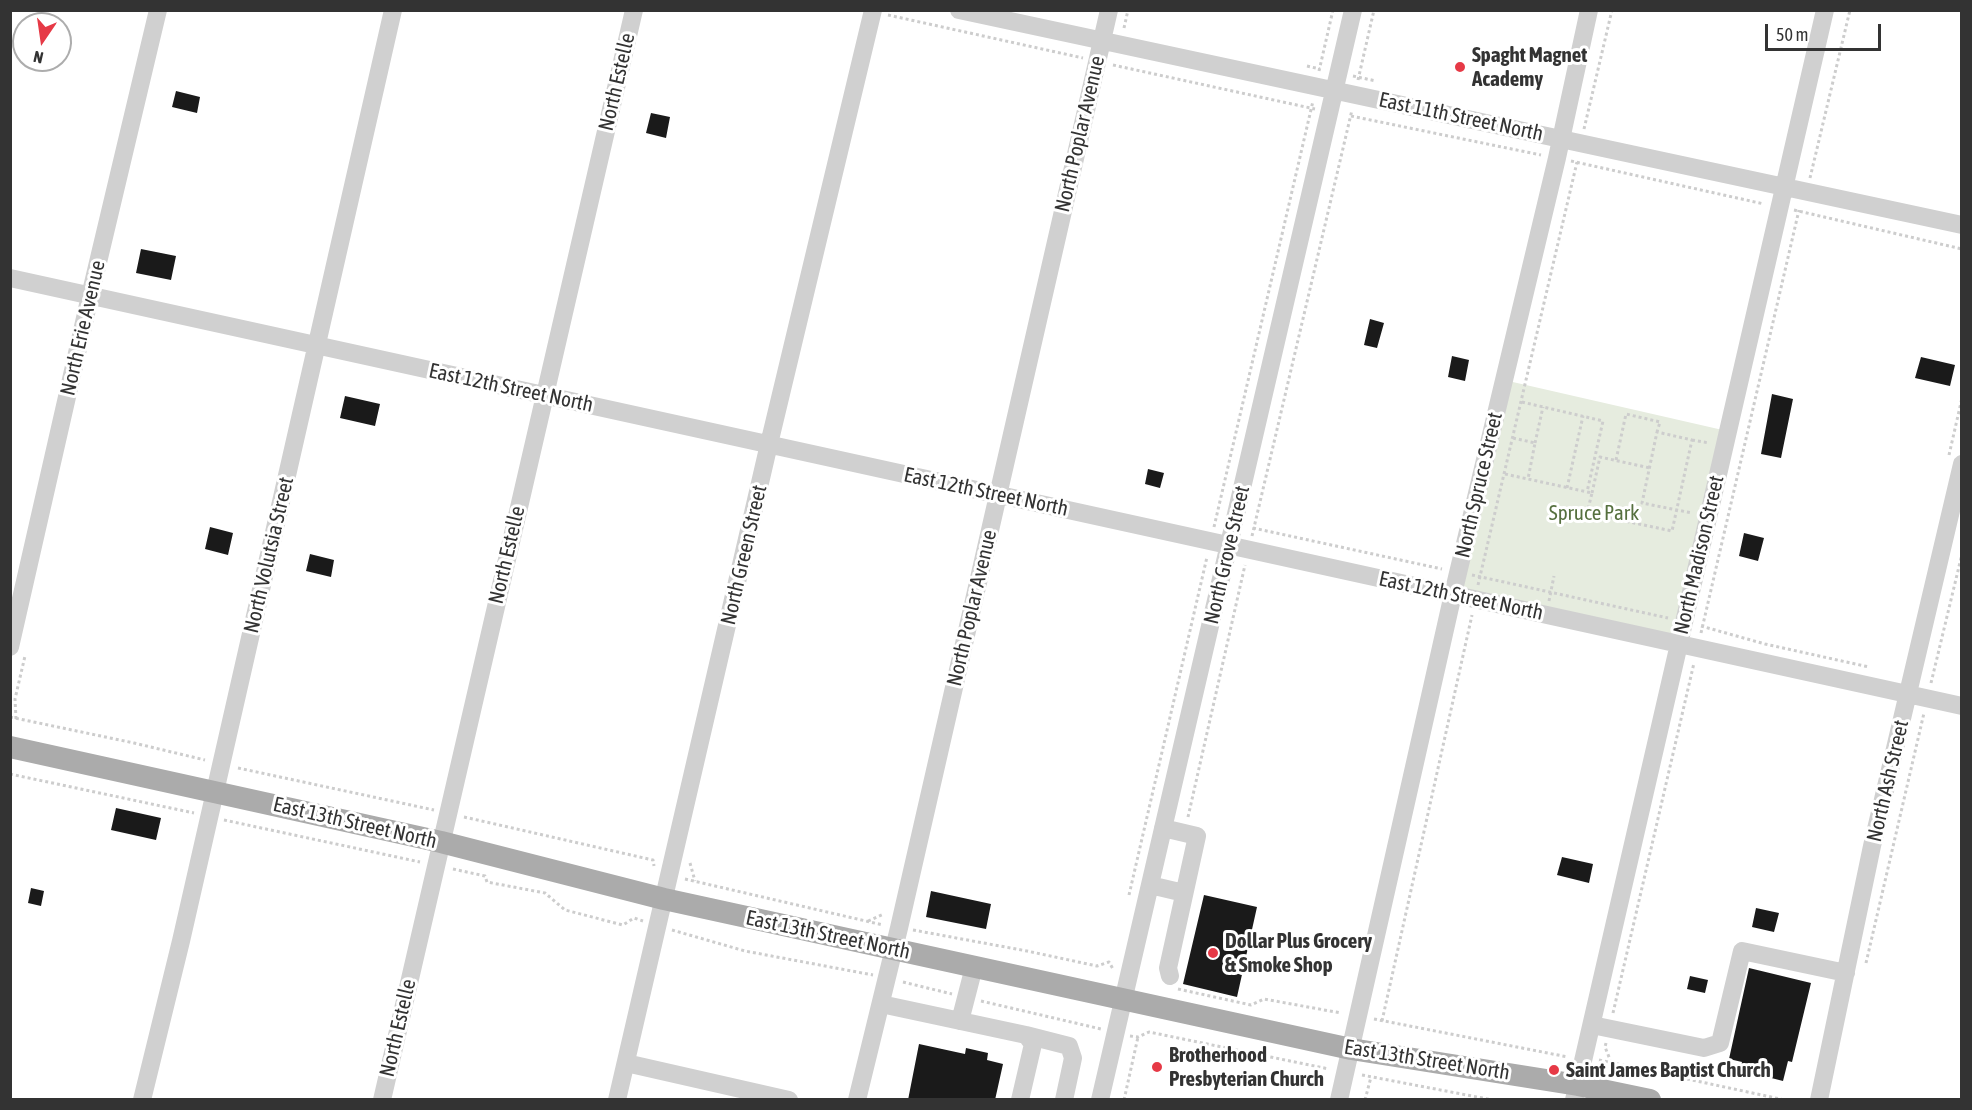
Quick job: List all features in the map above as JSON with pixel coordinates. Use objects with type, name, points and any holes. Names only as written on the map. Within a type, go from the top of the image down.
[{"type":"main road","name":"East 13th Street North","points":[[10,747],[441,842],[664,899],[896,939],[974,967],[1351,1049],[1576,1092],[1650,1100]]},
{"type":"street","name":"North Erie Avenue","points":[[10,647],[158,10]]},
{"type":"street","name":"North Volutsia Street","points":[[142,1100],[222,765],[393,10]]},
{"type":"street","name":"North Estelle","points":[[382,1100],[634,10]]},
{"type":"street","name":"North Green Street","points":[[617,1100],[769,444],[873,10]]},
{"type":"street","name":"East 11th Street North","points":[[959,10],[1962,225]]},
{"type":"street","name":"North Poplar Avenue","points":[[857,1100],[887,979],[1109,10]]},
{"type":"street","name":"North Grove Street","points":[[1100,1100],[1353,10]]},
{"type":"street","name":"North Spruce Street","points":[[1339,1100],[1589,10]]},
{"type":"street","name":"North Madison Street","points":[[1576,1092],[1584,1058],[1601,1027],[1678,643],[1825,10]]},
{"type":"street","name":"East 12th Street North","points":[[10,278],[1697,648],[1930,689],[1962,706]]},
{"type":"street","name":"North Ash Street","points":[[1819,1100],[1872,846],[1962,464]]},
{"type":"street","points":[[1163,828],[1197,836],[1168,968],[1174,982]]},
{"type":"street","points":[[1150,885],[1184,893]]},
{"type":"street","points":[[1601,1027],[1704,1048],[1720,1043],[1742,951],[1846,973]]},
{"type":"street","points":[[960,1021],[974,967]]},
{"type":"street","points":[[881,1004],[1069,1046],[1073,1058],[1064,1100]]},
{"type":"street","points":[[1020,1100],[1033,1044],[1026,1035]]},
{"type":"street","points":[[626,1062],[789,1100]]},
{"type":"path","points":[[1128,897],[1334,10]]},
{"type":"path","points":[[1184,833],[1374,10]]},
{"type":"path","points":[[1382,1021],[1475,599],[1612,10]]},
{"type":"path","points":[[1611,1062],[1601,1027],[1697,648],[1798,212],[1811,176],[1850,10]]},
{"type":"path","points":[[1779,207],[1962,249]]},
{"type":"path","points":[[1522,402],[1603,421],[1587,513],[1672,531],[1692,440]]},
{"type":"path","points":[[1528,479],[1543,407]]},
{"type":"path","points":[[1616,460],[1626,414],[1660,422],[1642,503],[1693,513]]},
{"type":"path","points":[[1567,488],[1583,416]]},
{"type":"path","points":[[1657,432],[1709,443]]},
{"type":"path","points":[[1513,438],[1535,443]]},
{"type":"path","points":[[1589,493],[1600,457],[1650,468]]},
{"type":"path","points":[[1505,474],[1589,493]]},
{"type":"path","points":[[1864,971],[1962,554]]},
{"type":"path","points":[[1549,601],[1554,576]]},
{"type":"path","points":[[1683,622],[1765,644],[1877,669]]},
{"type":"path","points":[[1910,685],[1930,689],[1942,683]]},
{"type":"path","points":[[10,717],[653,860],[654,871],[836,915],[896,939],[1027,951],[1097,966],[1109,962],[1116,955]]},
{"type":"path","points":[[10,774],[485,876],[487,882],[545,893],[565,909],[624,925],[634,918],[745,951],[887,979],[1138,1037],[1149,1032],[1493,1100]]},
{"type":"path","points":[[1109,962],[1113,969]]},
{"type":"path","points":[[1174,982],[1251,1005],[1264,999],[1611,1062],[1785,1100]]},
{"type":"path","points":[[1124,1100],[1138,1037]]},
{"type":"path","points":[[1365,1100],[1371,1077]]},
{"type":"green space","name":"Spruce Park","points":[[1504,380],[1727,431],[1678,643],[1453,594]]},
{"type":"building","points":[[176,91],[200,97],[197,113],[172,107]]},
{"type":"building","points":[[651,113],[670,117],[666,138],[646,133]]},
{"type":"building","points":[[141,249],[176,256],[171,280],[136,273]]},
{"type":"building","points":[[1370,319],[1384,323],[1377,348],[1364,345]]},
{"type":"building","points":[[1452,356],[1469,360],[1465,381],[1448,377]]},
{"type":"building","points":[[1921,357],[1955,365],[1950,386],[1915,378]]},
{"type":"building","points":[[1772,394],[1793,399],[1781,458],[1761,454]]},
{"type":"building","points":[[345,396],[380,404],[375,426],[340,418]]},
{"type":"building","points":[[1148,469],[1164,473],[1160,488],[1145,484]]},
{"type":"building","points":[[210,527],[233,533],[228,555],[205,549]]},
{"type":"building","points":[[1744,533],[1764,538],[1758,561],[1739,556]]},
{"type":"building","points":[[310,554],[334,560],[331,577],[306,571]]},
{"type":"building","points":[[116,808],[161,818],[156,840],[111,830]]},
{"type":"building","points":[[1562,857],[1593,864],[1589,883],[1557,875]]},
{"type":"building","points":[[31,888],[44,891],[41,906],[28,903]]},
{"type":"building","points":[[931,891],[991,904],[986,929],[926,917]]},
{"type":"building","points":[[1204,895],[1257,907],[1237,997],[1183,984]]},
{"type":"building","points":[[1756,908],[1779,913],[1774,932],[1752,927]]},
{"type":"building","points":[[1749,968],[1811,983],[1792,1062],[1788,1061],[1783,1081],[1740,1070],[1742,1062],[1729,1059]]},
{"type":"building","points":[[1690,976],[1708,980],[1705,993],[1687,989]]},
{"type":"building","points":[[919,1044],[965,1054],[966,1048],[988,1053],[987,1060],[1003,1064],[995,1100],[908,1100]]},
{"type":"place","name":"Spaght Magnet Academy","points":[[1460,67]]},
{"type":"place","name":"Dollar Plus Grocery & Smoke Shop","points":[[1213,953]]},
{"type":"place","name":"Brotherhood Presbyterian Church","points":[[1157,1067]]},
{"type":"place","name":"Saint James Baptist Church","points":[[1554,1070]]}]
